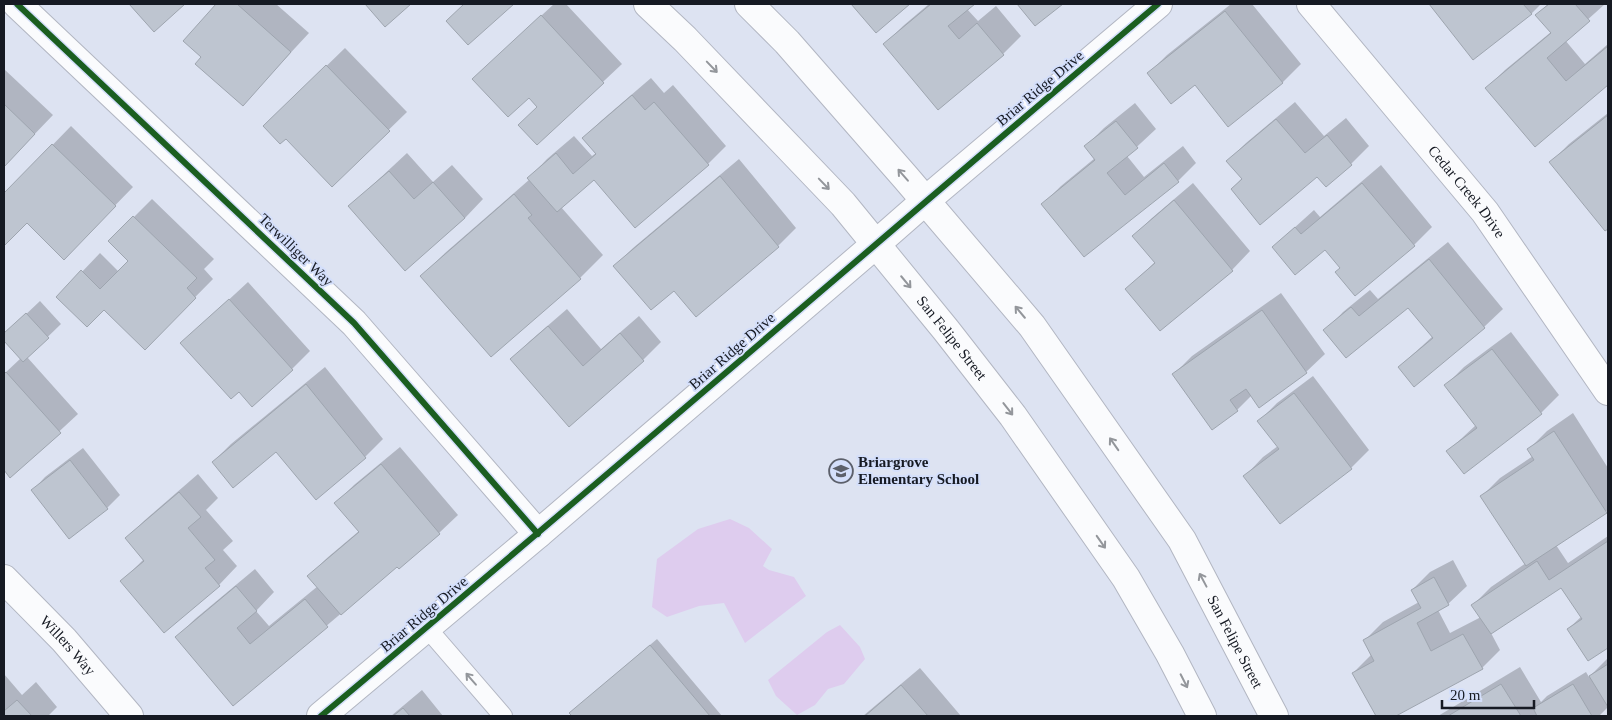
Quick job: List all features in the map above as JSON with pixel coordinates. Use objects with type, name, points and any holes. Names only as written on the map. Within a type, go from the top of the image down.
[{"type":"street","name":"Terwilliger Way","points":[[17,4],[354,323],[538,534]]},
{"type":"street","name":"San Felipe Street","points":[[648,4],[685,39],[843,204],[1013,416],[1126,578],[1170,654],[1202,716]]},
{"type":"street","name":"San Felipe Street","points":[[750,4],[787,42],[1032,326],[1182,540],[1274,716]]},
{"type":"street","name":"Briar Ridge Drive","points":[[321,716],[538,534],[925,201],[1158,4]]},
{"type":"street","name":"Cedar Creek Drive","points":[[1311,4],[1485,212],[1608,391]]},
{"type":"street","name":"Willers Way","points":[[4,579],[64,640],[129,716]]},
{"type":"lane","points":[[427,628],[503,716]]},
{"type":"shaded area","points":[[730,519],[749,528],[772,549],[763,566],[769,570],[794,577],[806,596],[745,643],[724,603],[699,606],[667,617],[652,607],[657,559],[698,529]]},
{"type":"shaded area","points":[[840,625],[860,647],[865,659],[844,684],[828,689],[815,705],[797,715],[776,696],[768,680],[827,632]]},
{"type":"building","points":[[129,4],[185,4],[154,32]]},
{"type":"building","points":[[216,4],[237,4],[291,52],[243,106],[195,64],[201,57],[183,41]]},
{"type":"building","points":[[365,4],[411,4],[385,27]]},
{"type":"building","points":[[464,4],[514,4],[468,45],[446,21]]},
{"type":"building","points":[[851,4],[910,4],[876,33]]},
{"type":"building","points":[[931,4],[975,4],[948,26],[959,39],[977,23],[1004,55],[938,110],[883,44]]},
{"type":"building","points":[[1017,4],[1063,4],[1035,26]]},
{"type":"building","points":[[1429,4],[1523,4],[1532,14],[1473,60]]},
{"type":"building","points":[[1549,4],[1575,4],[1590,21],[1547,58],[1566,81],[1608,46],[1608,85],[1535,147],[1485,88],[1551,33],[1535,15]]},
{"type":"building","points":[[1225,11],[1283,83],[1228,127],[1195,85],[1171,104],[1147,73]]},
{"type":"building","points":[[541,15],[604,83],[537,145],[518,125],[537,107],[529,98],[508,117],[472,79]]},
{"type":"building","points":[[326,65],[390,131],[332,187],[286,139],[280,144],[263,126]]},
{"type":"building","points":[[632,95],[645,110],[654,102],[709,165],[635,228],[594,180],[557,212],[527,178],[556,153],[573,174],[596,154],[582,138]]},
{"type":"building","points":[[4,104],[35,134],[4,167]]},
{"type":"building","points":[[1608,115],[1608,229],[1605,231],[1549,162]]},
{"type":"building","points":[[1276,119],[1305,153],[1327,135],[1352,165],[1326,187],[1317,177],[1260,225],[1231,189],[1242,179],[1226,161]]},
{"type":"building","points":[[1116,121],[1138,148],[1107,173],[1125,195],[1164,163],[1179,182],[1084,257],[1041,204],[1095,160],[1084,146]]},
{"type":"building","points":[[52,144],[116,206],[64,260],[27,223],[4,246],[4,193]]},
{"type":"building","points":[[389,171],[414,199],[433,182],[465,218],[405,271],[348,206]]},
{"type":"building","points":[[720,176],[779,247],[696,317],[674,291],[651,310],[613,266]]},
{"type":"building","points":[[1362,183],[1415,246],[1355,296],[1335,272],[1340,268],[1325,250],[1295,275],[1272,247],[1295,227],[1301,234]]},
{"type":"building","points":[[514,194],[532,215],[528,218],[581,279],[491,357],[420,276]]},
{"type":"building","points":[[1174,200],[1233,271],[1160,331],[1125,289],[1155,263],[1132,236]]},
{"type":"building","points":[[133,216],[197,278],[187,288],[196,298],[145,350],[104,310],[87,327],[56,297],[81,270],[100,289],[128,261],[108,241]]},
{"type":"building","points":[[1429,259],[1485,328],[1414,387],[1398,367],[1433,338],[1408,308],[1346,358],[1323,330],[1351,307],[1359,316]]},
{"type":"building","points":[[229,299],[293,370],[252,407],[239,392],[231,399],[180,343]]},
{"type":"building","points":[[1262,310],[1307,373],[1259,408],[1246,389],[1230,400],[1238,411],[1212,430],[1172,374]]},
{"type":"building","points":[[26,313],[49,338],[23,362],[4,341],[4,333]]},
{"type":"building","points":[[548,326],[583,366],[620,333],[644,361],[569,427],[510,359]]},
{"type":"building","points":[[1492,349],[1542,414],[1464,474],[1446,451],[1477,428],[1444,385]]},
{"type":"building","points":[[6,372],[61,433],[10,478],[4,470],[4,374]]},
{"type":"building","points":[[306,384],[366,458],[316,500],[276,452],[233,488],[212,462]]},
{"type":"building","points":[[1294,393],[1352,469],[1280,524],[1243,476],[1279,449],[1257,421]]},
{"type":"building","points":[[1554,431],[1607,513],[1526,566],[1480,496],[1534,460],[1527,449]]},
{"type":"building","points":[[70,460],[108,509],[69,539],[31,490]]},
{"type":"building","points":[[381,464],[440,534],[399,569],[397,567],[341,615],[307,576],[359,532],[334,503]]},
{"type":"building","points":[[179,492],[201,517],[188,528],[215,560],[205,568],[220,586],[164,633],[120,581],[144,561],[125,538]]},
{"type":"building","points":[[1608,541],[1608,648],[1588,661],[1567,629],[1582,619],[1561,588],[1491,634],[1471,605],[1537,561],[1549,580]]},
{"type":"building","points":[[1434,577],[1449,605],[1417,623],[1431,651],[1463,634],[1483,669],[1396,716],[1376,716],[1352,673],[1374,661],[1363,640],[1421,608],[1411,590]]},
{"type":"building","points":[[236,586],[257,611],[237,628],[250,644],[305,599],[328,627],[233,706],[175,637]]},
{"type":"building","points":[[650,645],[710,716],[572,716],[569,713]]},
{"type":"building","points":[[1608,664],[1608,707],[1589,676]]},
{"type":"building","points":[[1501,684],[1521,716],[1448,716]]},
{"type":"building","points":[[1573,684],[1592,716],[1537,716],[1533,708]]},
{"type":"building","points":[[901,685],[928,716],[865,716]]},
{"type":"building","points":[[17,700],[32,716],[4,716],[4,711]]},
{"type":"building","points":[[403,708],[410,716],[393,716]]},
{"type":"cycle path","points":[[17,4],[354,323],[538,534]]},
{"type":"cycle path","points":[[321,716],[1158,4]]},
{"type":"place","name":"Briargrove Elementary School","points":[[841,471]]}]
